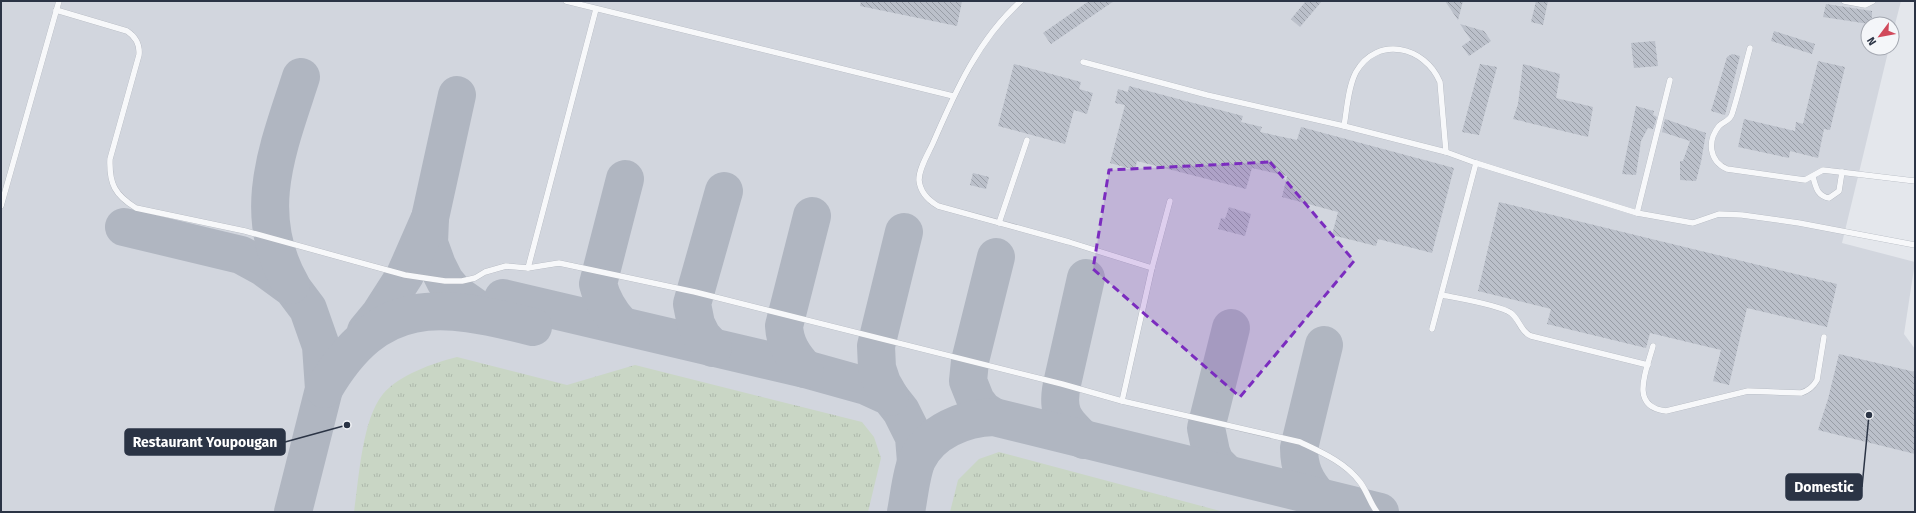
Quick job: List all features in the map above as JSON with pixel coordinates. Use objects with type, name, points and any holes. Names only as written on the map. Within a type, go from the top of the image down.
[{"type":"lane","points":[[1,206],[59,1]]},
{"type":"lane","points":[[566,1],[596,10],[953,96]]},
{"type":"lane","points":[[1021,1],[1008,14],[985,43],[953,96],[920,173],[921,188],[931,202],[938,206],[1069,242],[1152,268]]},
{"type":"lane","points":[[1844,1],[1865,4],[1873,1]]},
{"type":"lane","points":[[56,10],[128,31],[136,39],[139,55],[110,159],[109,174],[114,188],[123,200],[136,208],[259,234],[405,275],[445,281],[462,281],[475,278],[485,272],[506,266],[528,268],[559,262],[695,292],[1062,384],[1122,401],[1300,442],[1325,455],[1352,472],[1361,483],[1371,505],[1377,512]]},
{"type":"lane","points":[[528,268],[596,10]]},
{"type":"lane","points":[[1750,48],[1732,115],[1718,128],[1712,143],[1712,156],[1716,162],[1727,170],[1802,180],[1813,177],[1824,170],[1915,181]]},
{"type":"lane","points":[[1344,126],[1352,81],[1361,65],[1375,54],[1383,51],[1401,49],[1409,51],[1425,60],[1436,74],[1440,82],[1446,152]]},
{"type":"lane","points":[[1083,62],[1207,95],[1344,126],[1446,152],[1476,163],[1637,213],[1692,223],[1719,214],[1742,215],[1799,223],[1915,245]]},
{"type":"lane","points":[[1637,213],[1670,80]]},
{"type":"lane","points":[[999,223],[1027,140]]},
{"type":"lane","points":[[1432,329],[1476,163]]},
{"type":"lane","points":[[1813,177],[1818,193],[1821,196],[1829,198],[1839,191],[1842,172]]},
{"type":"lane","points":[[1122,401],[1152,268],[1170,201]]},
{"type":"lane","points":[[1442,294],[1507,311],[1517,319],[1523,331],[1531,336],[1648,365]]},
{"type":"lane","points":[[1653,346],[1642,389],[1643,396],[1647,403],[1659,410],[1666,411],[1748,391],[1801,393],[1811,388],[1817,380],[1824,337]]},
{"type":"highlighted area","points":[[1270,162],[1354,261],[1240,397],[1093,269],[1109,170]]},
{"type":"shaded area","points":[[1,1],[1901,1],[1897,16],[1860,16],[1860,56],[1887,56],[1842,243],[1915,262],[1904,334],[1915,349],[1915,512],[1,512]]},
{"type":"green space","points":[[457,357],[567,385],[635,365],[862,422],[874,437],[881,458],[868,512],[354,512],[362,450],[370,418],[383,394],[398,381],[427,366]]},
{"type":"green space","points":[[999,452],[1224,512],[950,512],[958,480],[979,459]]},
{"type":"building","points":[[861,1],[962,1],[957,26],[860,6]]},
{"type":"building","points":[[1089,1],[1114,1],[1051,44],[1043,33]]},
{"type":"building","points":[[1306,1],[1322,1],[1300,27],[1291,19]]},
{"type":"building","points":[[1445,1],[1463,1],[1458,20]]},
{"type":"building","points":[[1536,1],[1548,1],[1543,25],[1531,22]]},
{"type":"building","points":[[1826,4],[1872,11],[1872,16],[1860,16],[1860,23],[1823,17]]},
{"type":"building","points":[[1460,24],[1484,31],[1491,41],[1469,56],[1462,46],[1471,40]]},
{"type":"building","points":[[1774,31],[1815,44],[1812,54],[1771,41]]},
{"type":"building","points":[[1655,41],[1658,66],[1634,68],[1631,43]]},
{"type":"building","points":[[1732,54],[1740,56],[1725,115],[1711,111],[1727,57]]},
{"type":"building","points":[[1818,61],[1845,67],[1830,130],[1824,129],[1818,158],[1790,151],[1789,158],[1738,147],[1744,119],[1795,131],[1796,122],[1803,124]]},
{"type":"building","points":[[1014,64],[1081,82],[1079,89],[1093,93],[1087,114],[1074,110],[1065,144],[998,126]]},
{"type":"building","points":[[1480,64],[1497,67],[1479,135],[1462,132]]},
{"type":"building","points":[[1523,64],[1560,74],[1556,98],[1593,107],[1588,137],[1513,119],[1518,104]]},
{"type":"building","points":[[1129,86],[1243,116],[1241,122],[1262,127],[1260,132],[1297,140],[1301,127],[1454,168],[1432,253],[1378,239],[1376,246],[1332,235],[1338,212],[1282,197],[1287,176],[1252,168],[1246,189],[1137,161],[1135,170],[1110,163],[1125,105],[1115,103],[1118,89],[1128,92]]},
{"type":"building","points":[[1636,106],[1654,111],[1653,115],[1657,117],[1653,129],[1648,128],[1641,141],[1636,175],[1622,174]]},
{"type":"building","points":[[1665,119],[1706,133],[1696,181],[1680,180],[1680,161],[1683,161],[1690,141],[1662,132]]},
{"type":"building","points":[[973,173],[989,177],[986,189],[970,185]]},
{"type":"building","points":[[1499,202],[1837,284],[1827,327],[1747,308],[1729,385],[1713,381],[1721,350],[1650,333],[1646,348],[1547,324],[1551,309],[1478,291]]},
{"type":"building","points":[[1229,207],[1251,214],[1245,236],[1218,229],[1221,218],[1225,219]]},
{"type":"building","points":[[1839,354],[1915,372],[1915,454],[1818,430],[1828,399]]},
{"type":"taxiway","points":[[291,285],[279,258],[272,232],[270,206],[272,181],[277,155],[301,77]]},
{"type":"taxiway","points":[[366,331],[380,314],[405,275],[430,218],[457,95]]},
{"type":"taxiway","points":[[621,325],[606,306],[598,284],[625,179]]},
{"type":"taxiway","points":[[713,348],[702,336],[696,324],[692,304],[724,191]]},
{"type":"taxiway","points":[[805,369],[790,349],[784,326],[812,216]]},
{"type":"taxiway","points":[[430,218],[429,243],[445,281],[455,293],[482,312]]},
{"type":"taxiway","points":[[124,227],[241,255],[263,267],[293,289],[308,309],[321,346],[324,389],[293,512]]},
{"type":"taxiway","points":[[890,397],[882,383],[877,368],[876,346],[904,232]]},
{"type":"taxiway","points":[[994,417],[983,410],[976,401],[968,381],[970,361],[996,257]]},
{"type":"taxiway","points":[[1084,440],[1071,427],[1063,416],[1060,394],[1086,278]]},
{"type":"taxiway","points":[[503,298],[805,369],[866,386],[890,397],[901,411],[914,437],[916,462]]},
{"type":"taxiway","points":[[324,389],[345,358],[367,336],[390,322],[414,314],[440,311],[468,313],[533,327]]},
{"type":"taxiway","points":[[1227,474],[1215,462],[1211,452],[1206,428],[1231,328]]},
{"type":"taxiway","points":[[1318,496],[1304,474],[1300,462],[1299,448],[1324,345]]},
{"type":"taxiway","points":[[906,512],[917,460],[931,441],[940,434],[960,423],[994,417],[1380,512]]},
{"type":"place","name":"Domestic","points":[[1869,415]]},
{"type":"place","name":"Restaurant Youpougan","points":[[347,425]]}]
